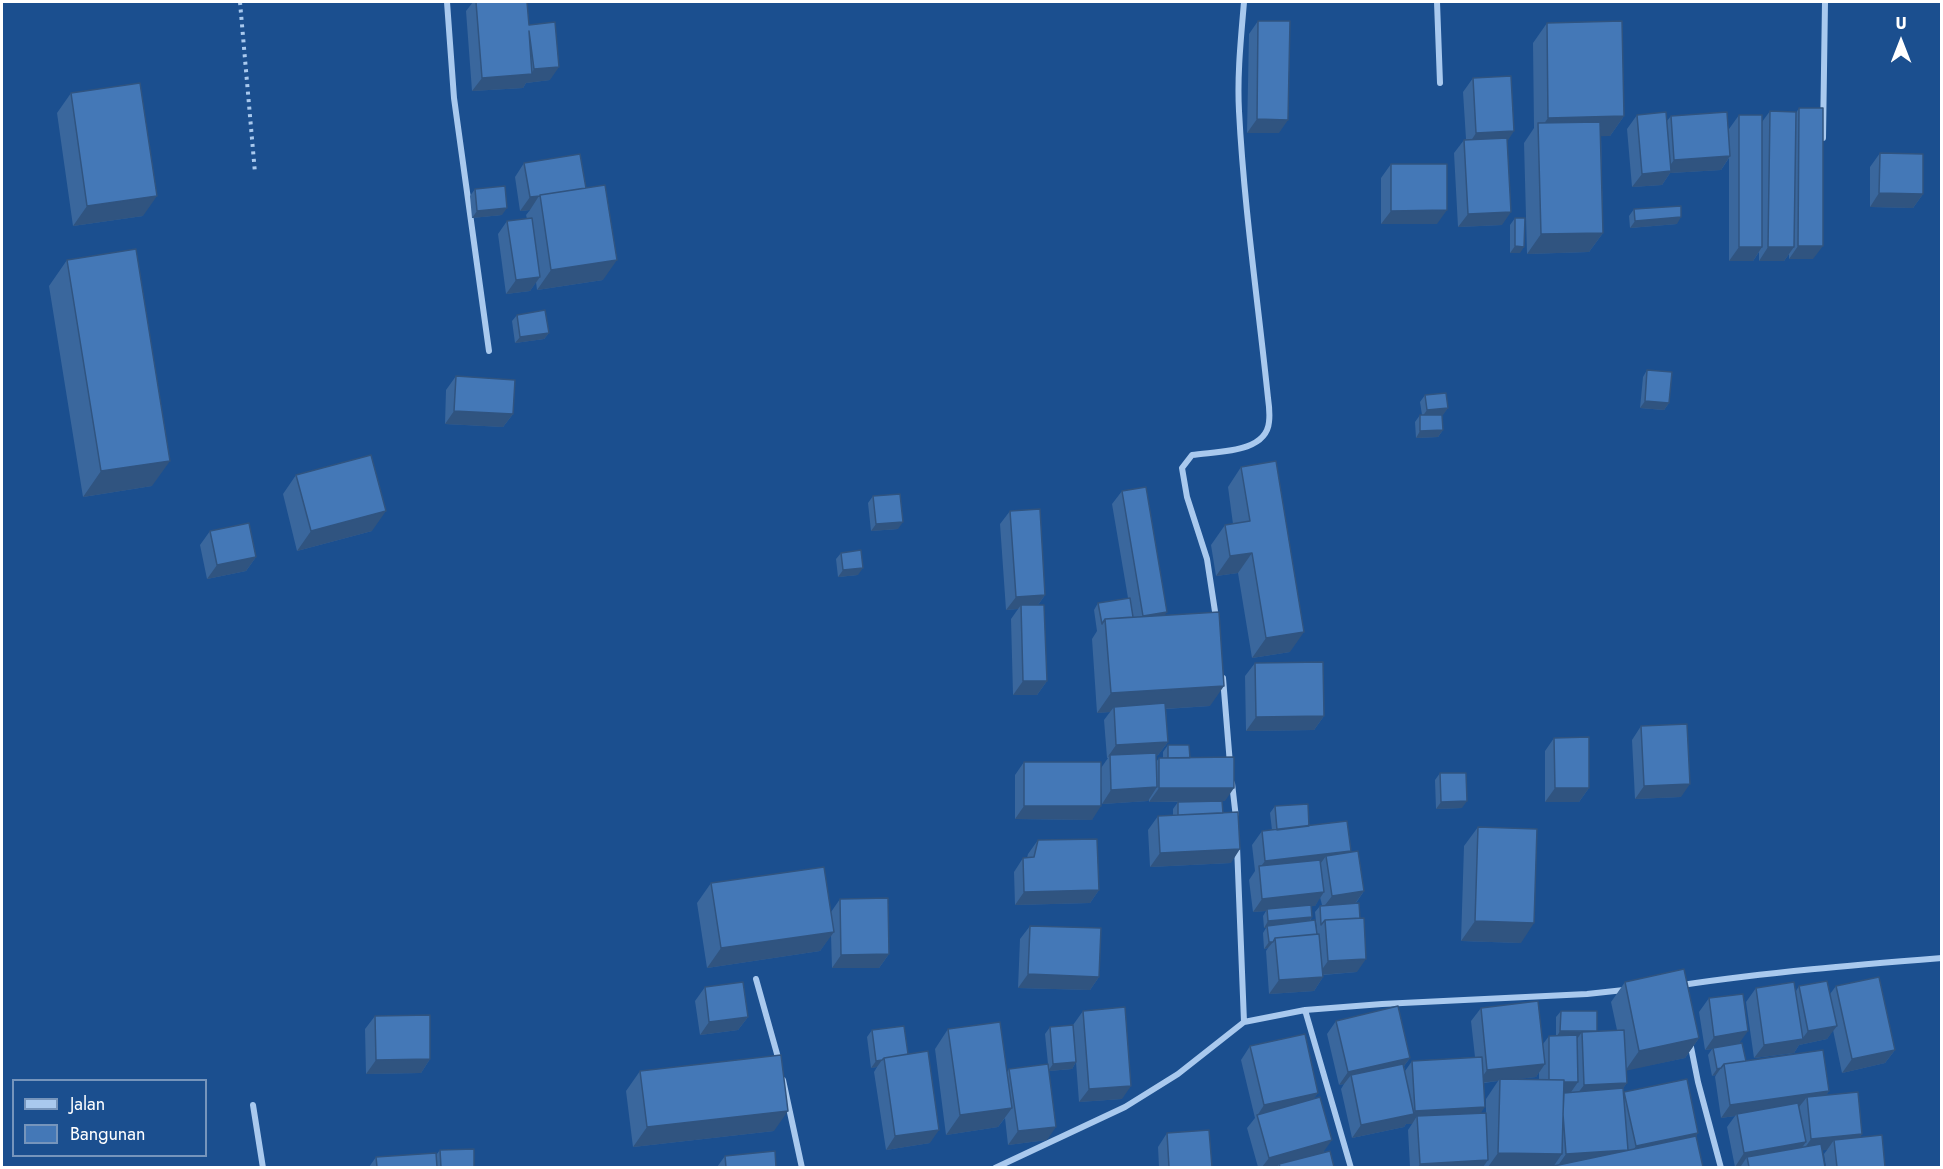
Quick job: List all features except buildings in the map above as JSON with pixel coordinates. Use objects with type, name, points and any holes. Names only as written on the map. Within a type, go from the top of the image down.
[{"type":"street","points":[[447,2],[454,98],[489,351]]},
{"type":"street","points":[[1217,627],[1208,559],[1187,497],[1182,468],[1191,455],[1229,451],[1249,446],[1265,434],[1269,423],[1239,110],[1239,62],[1244,2]]},
{"type":"street","points":[[1437,2],[1440,83]]},
{"type":"street","points":[[1823,138],[1825,2]]},
{"type":"street","points":[[1223,675],[1236,829]]},
{"type":"street","points":[[1236,839],[1244,1022]]},
{"type":"street","points":[[1670,986],[1839,966],[1941,958]]},
{"type":"street","points":[[756,978],[779,1060],[802,1167]]},
{"type":"street","points":[[1682,985],[1683,996]]},
{"type":"street","points":[[995,1167],[1125,1107],[1178,1074],[1244,1022],[1305,1010],[1634,990]]},
{"type":"street","points":[[1305,1010],[1351,1167]]},
{"type":"street","points":[[1690,1038],[1698,1082],[1720,1167]]},
{"type":"street","points":[[253,1105],[263,1167]]},
{"type":"path","points":[[240,2],[255,172]]}]
